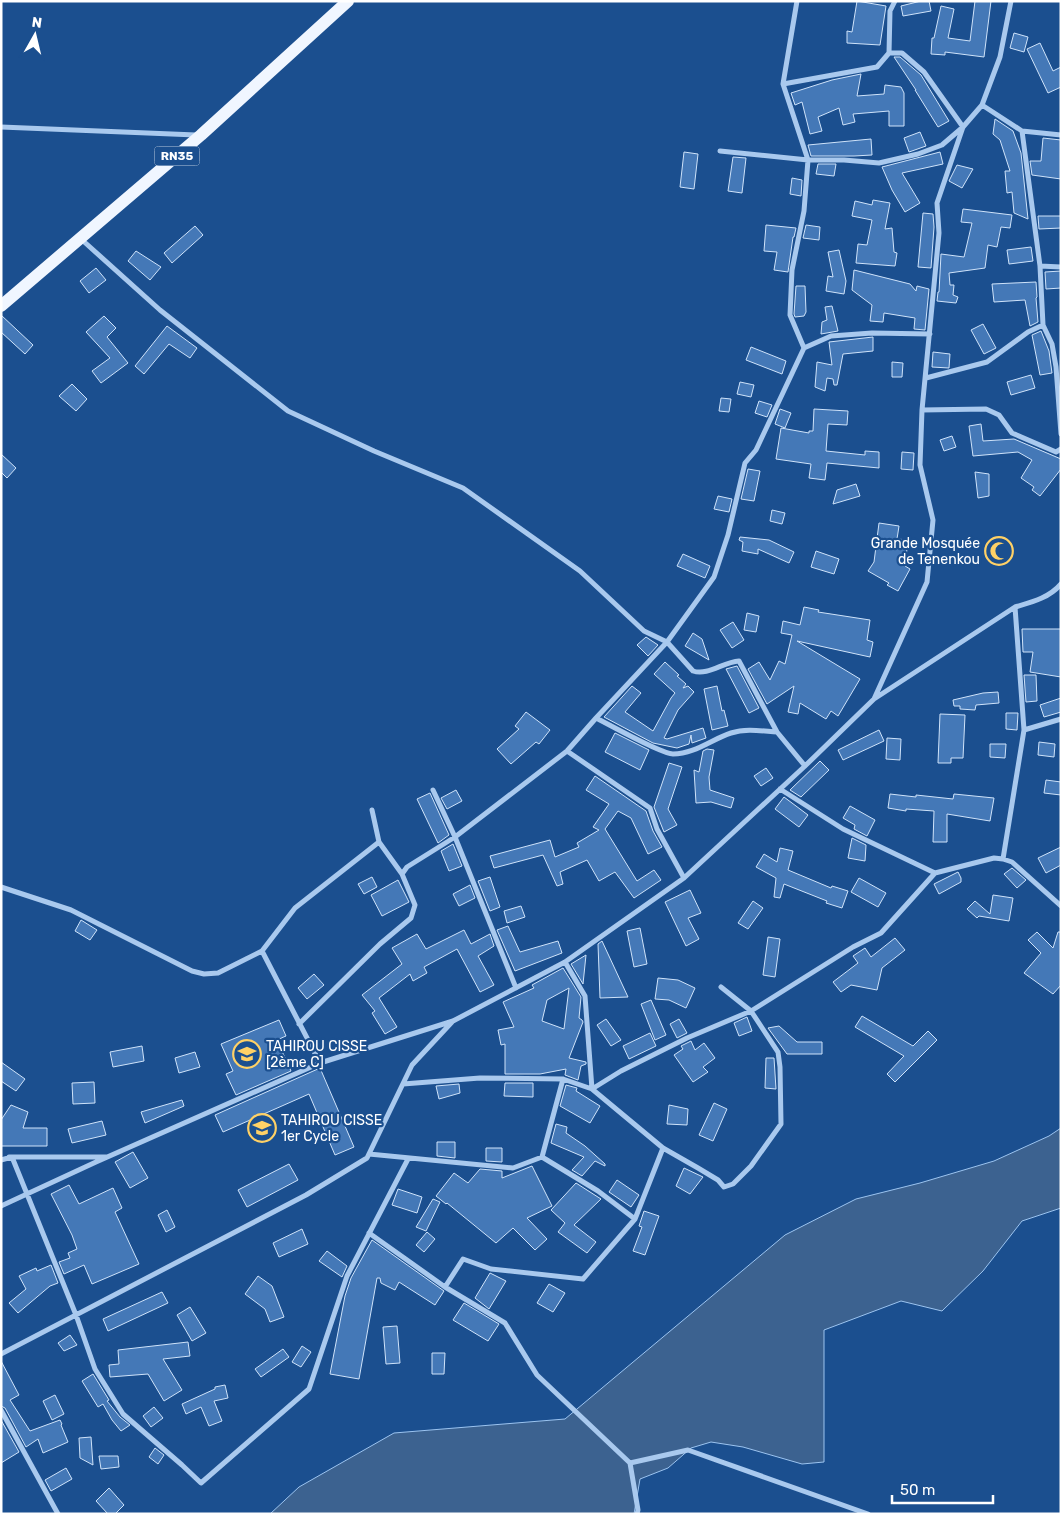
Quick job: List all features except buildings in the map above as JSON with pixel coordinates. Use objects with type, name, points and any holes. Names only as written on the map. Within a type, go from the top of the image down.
[{"type":"main road","name":"RN35","points":[[1,306],[202,135],[348,1]]},
{"type":"street","points":[[797,1],[783,84],[808,160],[804,210],[792,270],[790,315],[804,348]]},
{"type":"street","points":[[783,84],[877,67],[889,53],[890,11],[895,1]]},
{"type":"street","points":[[720,151],[808,160],[844,160],[879,163],[918,154],[942,144],[963,127],[982,105],[1000,57],[1010,1]]},
{"type":"street","points":[[889,53],[902,53],[924,72],[963,127]]},
{"type":"street","points":[[982,105],[1022,131],[1061,135]]},
{"type":"street","points":[[1,127],[202,135]]},
{"type":"street","points":[[874,699],[927,582],[932,520],[920,465],[922,410],[939,233],[937,202],[963,127]]},
{"type":"street","points":[[1022,131],[1040,266],[1043,325],[1052,344],[1056,367],[1061,434]]},
{"type":"street","points":[[80,238],[160,310],[288,411],[374,451],[463,488],[580,571],[644,631],[666,642],[693,671],[699,673],[738,661],[777,732],[805,766]]},
{"type":"street","points":[[1040,266],[1061,267]]},
{"type":"street","points":[[926,378],[987,362],[1028,332],[1043,325]]},
{"type":"street","points":[[402,874],[406,867],[455,837],[567,751],[666,642],[714,577],[728,535],[745,463],[756,450],[804,348],[831,336],[872,333],[930,334]]},
{"type":"street","points":[[922,410],[986,409],[999,415],[1012,433],[1056,452],[1061,449]]},
{"type":"street","points":[[1,1206],[109,1156],[320,1064],[453,1020],[565,962],[684,878],[874,699],[1015,607],[1040,600],[1056,590],[1061,584]]},
{"type":"street","points":[[1004,859],[1012,794],[1024,730],[1015,607]]},
{"type":"street","points":[[596,718],[655,748],[672,754],[702,748],[730,733],[746,729],[777,732]]},
{"type":"street","points":[[1024,730],[1061,719]]},
{"type":"street","points":[[567,751],[650,808],[657,829],[684,878]]},
{"type":"street","points":[[780,789],[843,829],[935,873]]},
{"type":"street","points":[[433,790],[455,837],[516,988]]},
{"type":"street","points":[[299,1024],[380,944],[411,918],[415,906],[402,874],[379,842],[372,810]]},
{"type":"street","points":[[1,887],[72,910],[192,971],[204,974],[218,973],[262,951],[295,908],[379,842]]},
{"type":"street","points":[[592,1088],[687,1038],[751,1011],[853,947],[882,933],[935,873],[994,858],[1004,859],[1012,862],[1061,906]]},
{"type":"street","points":[[262,951],[320,1064]]},
{"type":"street","points":[[565,962],[584,996],[592,1088]]},
{"type":"street","points":[[403,1084],[480,1078],[563,1079],[592,1088],[663,1148],[718,1180],[724,1187],[733,1184],[751,1166],[781,1124],[778,1052],[751,1011],[721,987]]},
{"type":"street","points":[[1,1354],[306,1195],[367,1158],[412,1065],[453,1020]]},
{"type":"street","points":[[542,1157],[563,1079]]},
{"type":"street","points":[[445,1287],[463,1260],[491,1269],[583,1279],[635,1219],[663,1148]]},
{"type":"street","points":[[369,1154],[513,1168],[542,1157]]},
{"type":"street","points":[[1,1158],[109,1156]]},
{"type":"street","points":[[12,1157],[76,1315],[95,1369],[123,1414],[201,1483],[309,1389],[348,1276],[408,1159]]},
{"type":"street","points":[[542,1157],[598,1191],[635,1219]]},
{"type":"street","points":[[369,1233],[445,1287],[505,1323],[537,1375],[630,1463],[638,1510],[637,1514]]},
{"type":"street","points":[[1,1410],[58,1514]]},
{"type":"street","points":[[630,1463],[688,1450],[868,1514]]},
{"type":"water","points":[[1061,1128],[1061,1208],[1022,1221],[983,1271],[942,1311],[901,1301],[824,1330],[824,1462],[802,1464],[743,1447],[711,1442],[691,1448],[668,1468],[640,1479],[634,1514],[270,1514],[299,1487],[394,1433],[565,1419],[785,1235],[856,1199],[920,1183],[994,1161],[1049,1136]]},
{"type":"place","name":"Grande Mosquée de Tenenkou","points":[[999,551]]},
{"type":"place","name":"TAHIROU CISSE [2ème C]","points":[[247,1054]]},
{"type":"place","name":"TAHIROU CISSE 1er Cycle","points":[[262,1128]]}]
